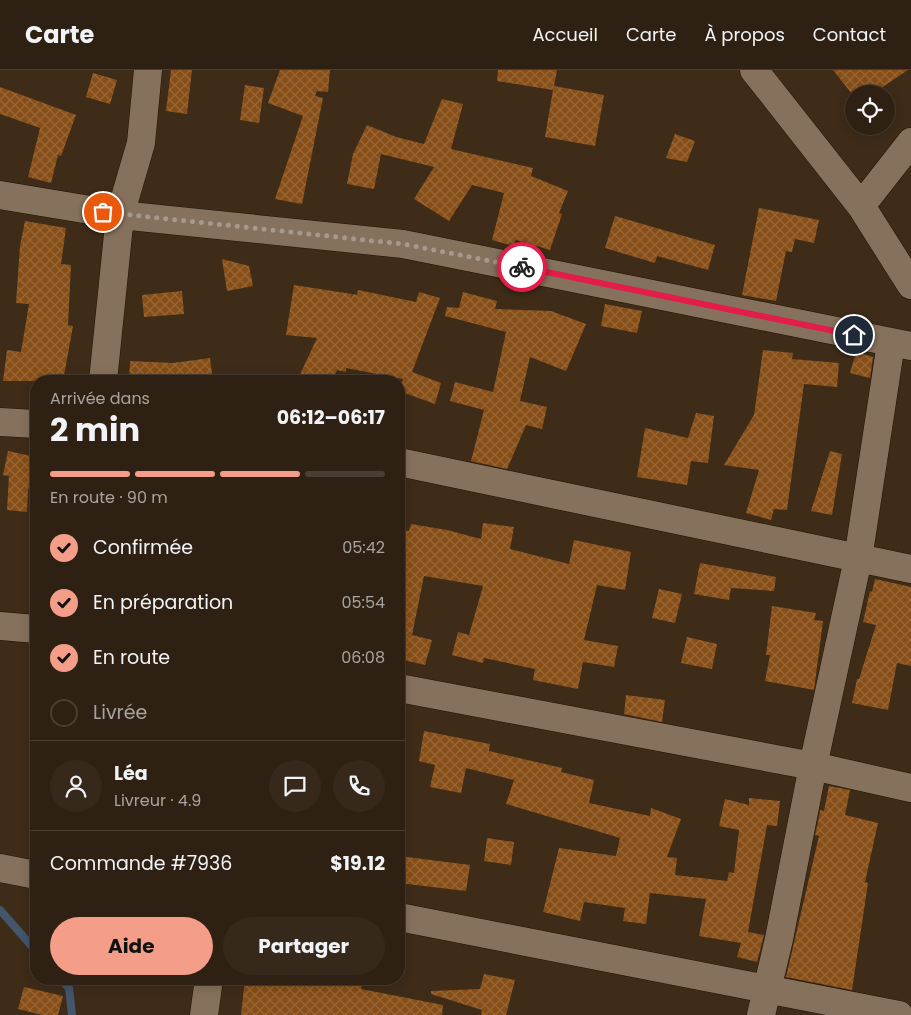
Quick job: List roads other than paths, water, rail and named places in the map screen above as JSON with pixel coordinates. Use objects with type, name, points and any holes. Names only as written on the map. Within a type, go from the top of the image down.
[{"type":"street","points":[[103,375],[120,215],[141,143],[148,70]]},
{"type":"street","points":[[754,70],[861,206],[911,285]]},
{"type":"street","points":[[861,206],[911,142]]},
{"type":"street","points":[[0,195],[120,215],[403,244],[901,345],[858,559],[813,766],[781,931],[761,1015]]},
{"type":"street","points":[[0,422],[30,424]]},
{"type":"street","points":[[405,463],[911,569]]},
{"type":"street","points":[[0,626],[30,628]]},
{"type":"street","points":[[405,689],[813,766],[911,788]]},
{"type":"street","points":[[1,868],[30,874]]},
{"type":"street","points":[[405,918],[899,1015]]},
{"type":"street","points":[[204,1015],[208,985]]},
{"type":"waterway","points":[[0,910],[30,944]]},
{"type":"waterway","points":[[66,985],[69,988],[72,1015]]}]
